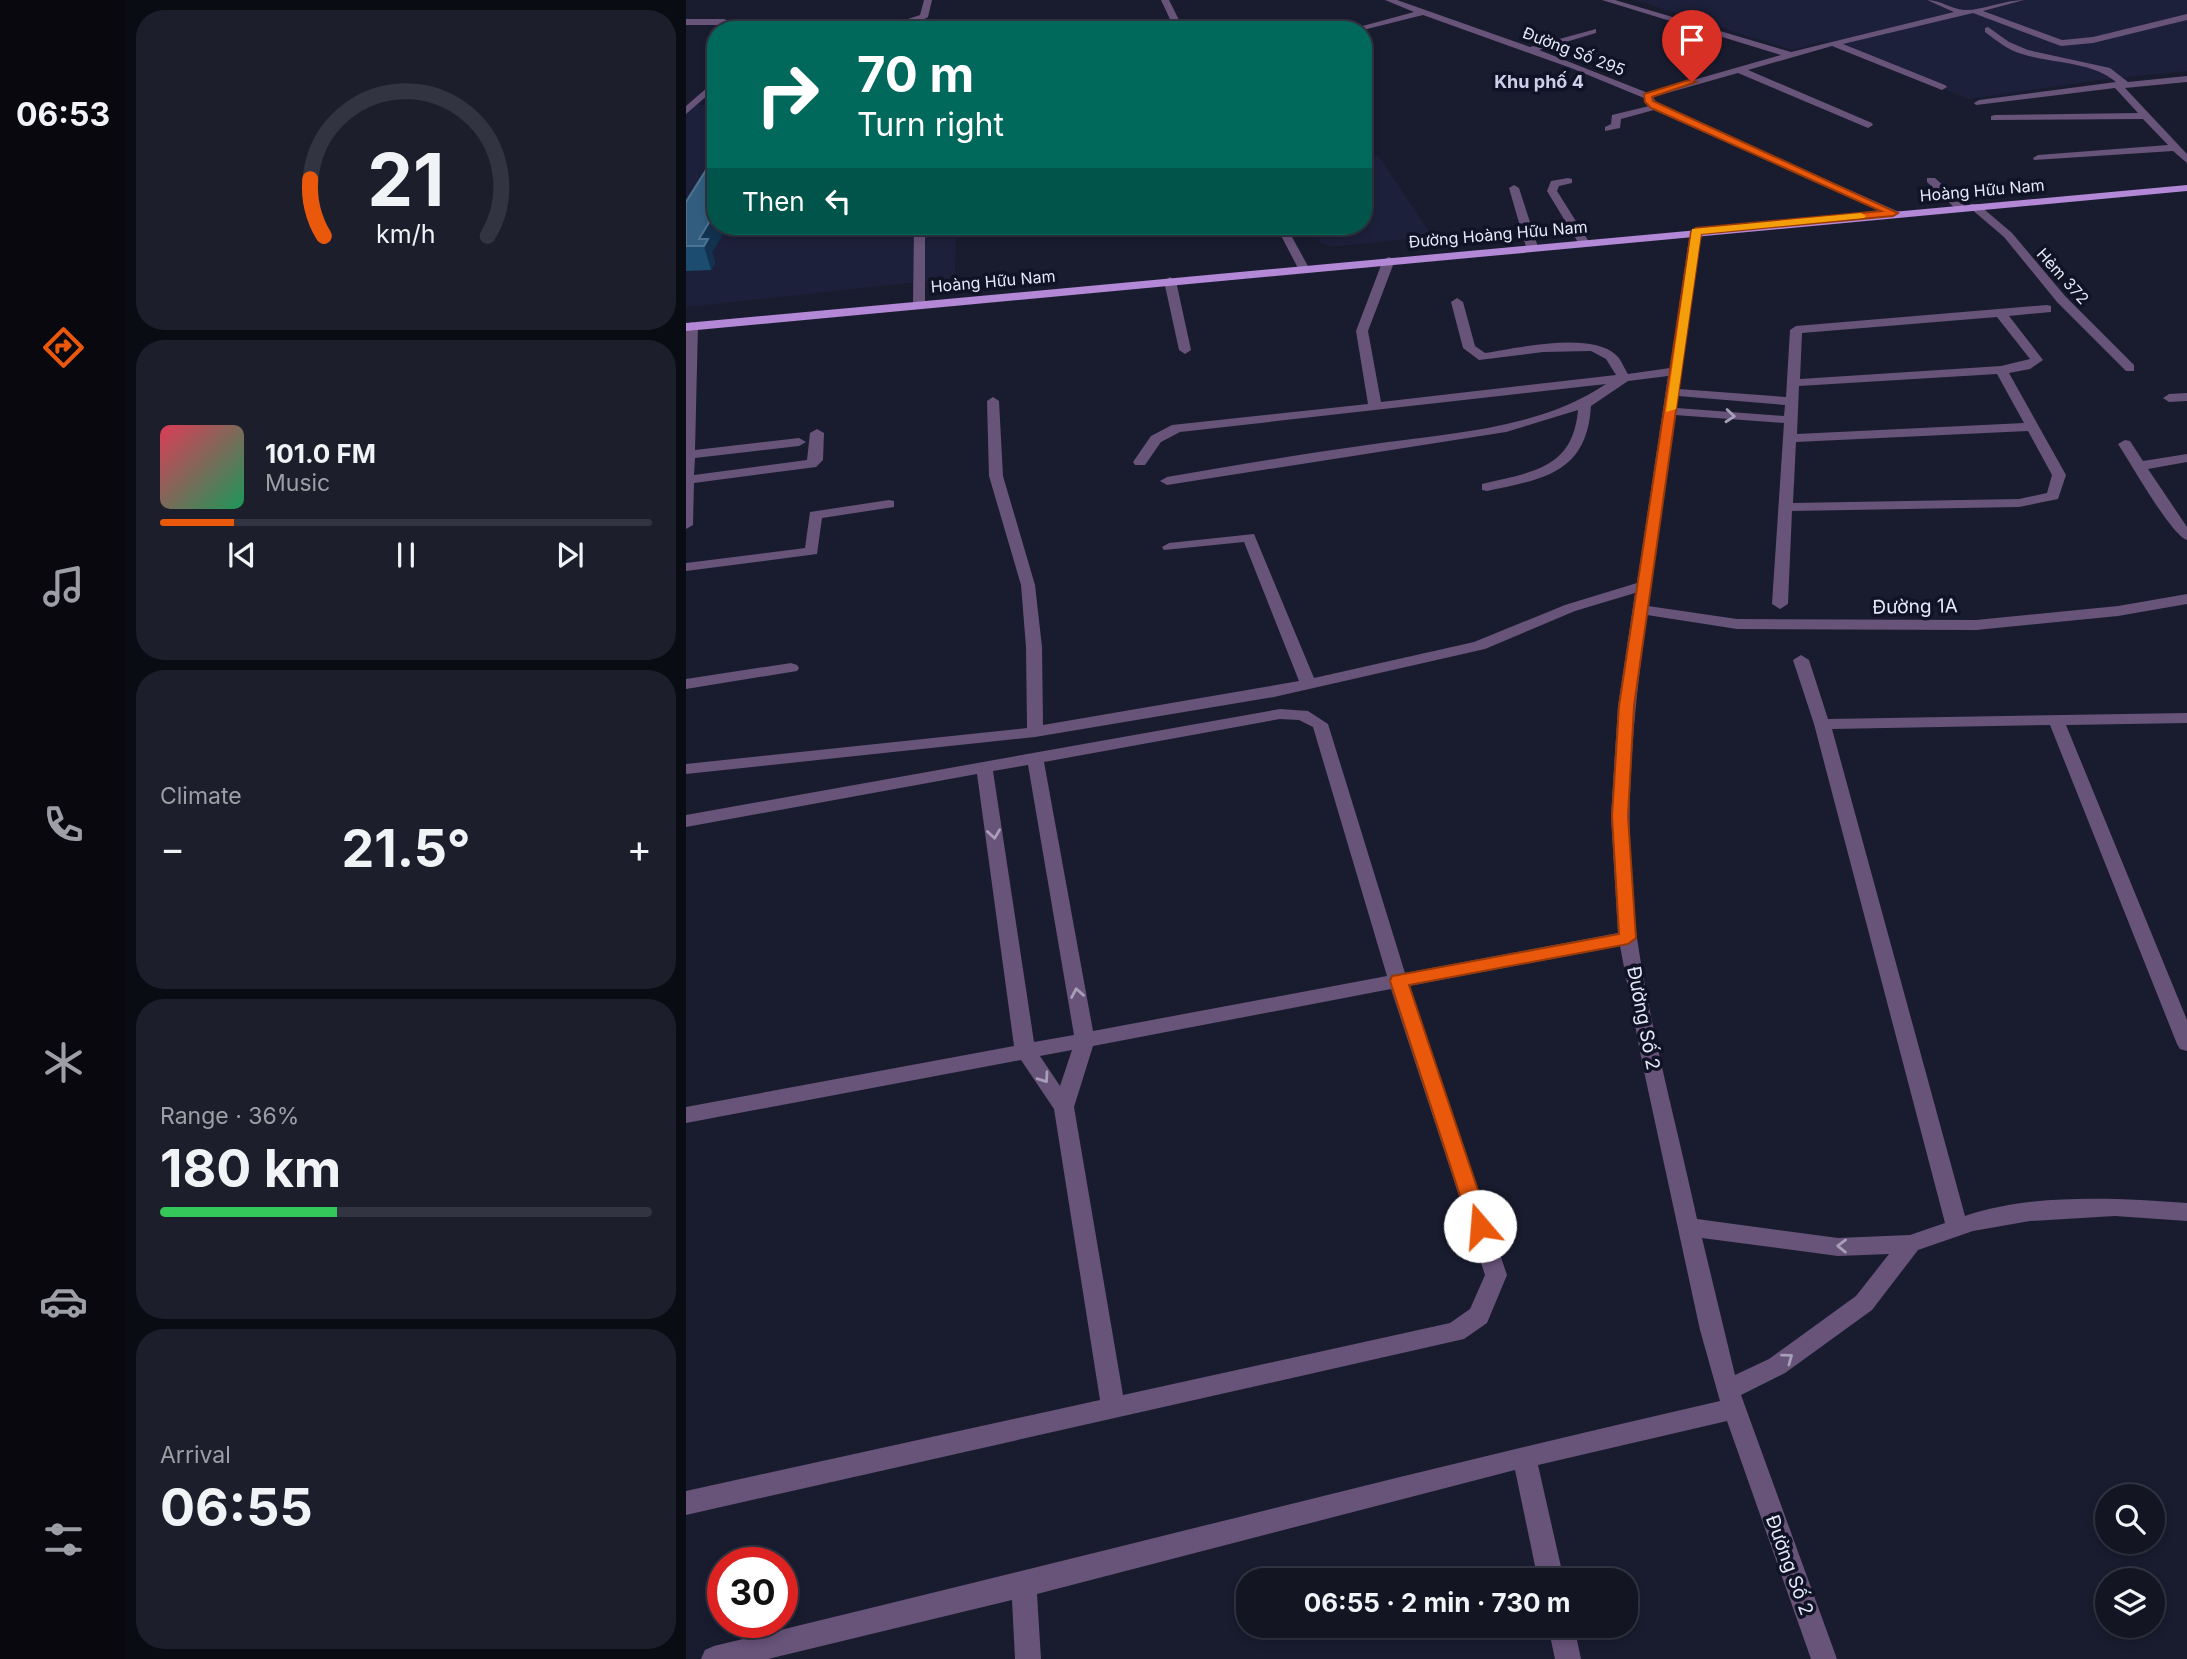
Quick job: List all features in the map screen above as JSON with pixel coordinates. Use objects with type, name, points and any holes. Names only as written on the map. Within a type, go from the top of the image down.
[{"type":"main road","name":"Hoàng Hữu Nam","points":[[1696,232],[2187,188]]},
{"type":"main road","name":"Đường Hoàng Hữu Nam","points":[[1303,268],[1696,232]]},
{"type":"main road","name":"Hoàng Hữu Nam","points":[[689,327],[1303,268]]},
{"type":"street","points":[[908,21],[924,16],[928,0]]},
{"type":"street","points":[[1165,0],[1176,21]]},
{"type":"street","name":"Đường Số 295","points":[[1390,0],[1530,50],[1647,96]]},
{"type":"street","points":[[1606,0],[1791,55]]},
{"type":"street","points":[[1931,0],[2061,43],[2093,40],[2187,17]]},
{"type":"street","points":[[1893,213],[1654,107],[1647,96],[1833,43],[2020,0]]},
{"type":"street","points":[[1372,25],[1424,12]]},
{"type":"street","points":[[686,22],[707,22]]},
{"type":"street","points":[[1988,30],[2006,44],[2025,52],[2107,70],[2187,160]]},
{"type":"street","points":[[1530,50],[1593,31]]},
{"type":"street","points":[[1833,43],[1942,87]]},
{"type":"street","points":[[1737,69],[1868,125]]},
{"type":"street","points":[[1979,103],[2187,79]]},
{"type":"street","points":[[686,111],[707,91]]},
{"type":"street","points":[[1609,129],[1616,125],[1616,117],[1654,107]]},
{"type":"street","points":[[1995,118],[2146,116]]},
{"type":"street","points":[[2038,158],[2176,148]]},
{"type":"street","points":[[1931,180],[1960,207]]},
{"type":"street","points":[[1568,181],[1555,183],[1552,191],[1583,242]]},
{"type":"street","points":[[1514,188],[1532,247]]},
{"type":"street","name":"Hẻm 372","points":[[1974,206],[2008,236],[2062,299],[2130,368]]},
{"type":"street","name":"Đường Số 2","points":[[1696,232],[1643,610],[1626,706],[1620,816],[1628,938],[1711,1330],[1732,1399],[1824,1659]]},
{"type":"street","points":[[919,235],[919,304]]},
{"type":"street","points":[[1286,235],[1303,268]]},
{"type":"street","points":[[1375,407],[1362,331],[1389,260]]},
{"type":"street","points":[[1170,281],[1185,350]]},
{"type":"street","points":[[1457,302],[1468,348],[1483,357],[1543,348],[1593,347],[1611,357],[1624,378]]},
{"type":"street","points":[[1780,604],[1796,330],[2047,309]]},
{"type":"street","points":[[1792,383],[2001,370],[2026,366],[2037,360],[2000,313]]},
{"type":"street","points":[[686,525],[689,327]]},
{"type":"street","points":[[1785,507],[2019,503],[2053,496],[2059,475],[2001,370]]},
{"type":"street","points":[[1140,462],[1156,439],[1177,428],[1676,371]]},
{"type":"street","points":[[1167,481],[1506,428],[1585,404],[1624,378]]},
{"type":"street","points":[[2169,398],[2187,397]]},
{"type":"street","points":[[993,401],[996,476],[1028,585],[1034,647],[1035,732]]},
{"type":"street","points":[[1672,402],[1790,401]]},
{"type":"street","points":[[1672,402],[1790,421]]},
{"type":"street","points":[[1487,487],[1548,472],[1573,453],[1581,436],[1585,404]]},
{"type":"street","points":[[1788,438],[2032,427]]},
{"type":"street","points":[[687,480],[813,463],[816,460],[817,433]]},
{"type":"street","points":[[688,455],[799,442]]},
{"type":"street","points":[[2125,444],[2173,519],[2187,536]]},
{"type":"street","points":[[2139,466],[2187,458]]},
{"type":"street","points":[[686,567],[812,551],[815,515],[889,504]]},
{"type":"street","points":[[1169,547],[1249,537],[1308,684]]},
{"type":"street","points":[[686,769],[1035,732],[1273,692],[1479,646],[1570,608],[1645,585]]},
{"type":"street","name":"Đường 1A","points":[[1643,610],[1737,624],[1976,625],[2118,611],[2187,599]]},
{"type":"street","points":[[1801,660],[1822,724],[1957,1228]]},
{"type":"street","points":[[686,684],[792,667]]},
{"type":"street","points":[[686,821],[1280,714],[1302,715],[1320,724],[1398,981],[1496,1275],[1479,1316],[1456,1332],[686,1503]]},
{"type":"street","points":[[1822,724],[2187,718]]},
{"type":"street","points":[[2056,720],[2187,1044]]},
{"type":"street","points":[[1035,758],[1084,1039],[1064,1107]]},
{"type":"street","points":[[984,766],[1025,1050],[1064,1107],[1113,1407]]},
{"type":"street","points":[[686,1115],[1628,938]]},
{"type":"street","points":[[1688,1227],[1838,1247],[1910,1244],[1957,1228],[2030,1212],[2115,1207],[2187,1212]]},
{"type":"street","points":[[714,1659],[1024,1586],[1524,1457],[1732,1399],[1864,1303],[1910,1244]]},
{"type":"street","points":[[1524,1457],[1548,1568]]},
{"type":"street","points":[[1024,1586],[1028,1659]]},
{"type":"street","points":[[1564,1638],[1568,1659]]},
{"type":"shaded area","points":[[1635,0],[2187,0],[2187,71],[2107,79],[1968,99],[1826,41],[1792,50]]},
{"type":"shaded area","points":[[707,105],[707,235],[956,235],[955,278],[686,307],[686,106]]},
{"type":"shaded area","points":[[1378,155],[1432,236],[1333,247],[1321,243],[1317,235],[1372,235],[1372,156]]},
{"type":"building","points":[[707,168],[707,226],[699,239],[708,239],[704,246],[686,246],[686,202]]},
{"type":"slow traffic","points":[[1670,409],[1696,232],[1861,216]]},
{"type":"district","name":"Khu phố 4","points":[[1539,82]]},
{"type":"route","points":[[1480,1226],[1398,981],[1628,938],[1620,816],[1626,706],[1643,610],[1696,232],[1893,213],[1752,148],[1654,107],[1649,102],[1647,96],[1692,82]]}]
